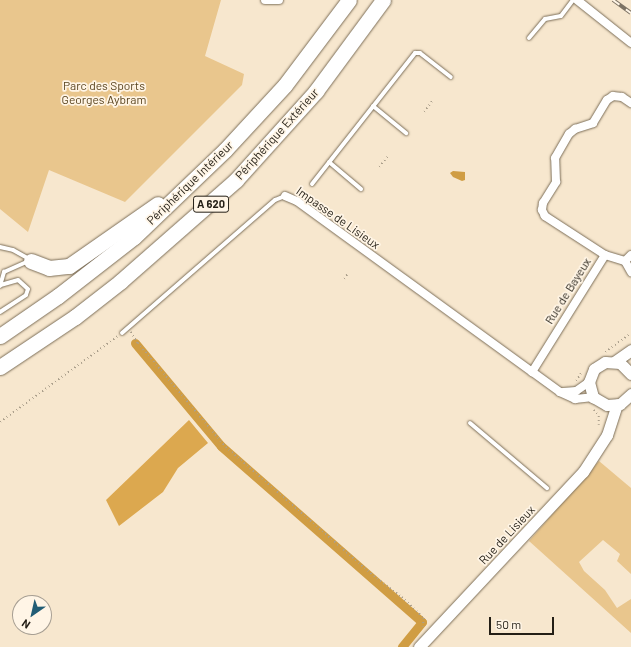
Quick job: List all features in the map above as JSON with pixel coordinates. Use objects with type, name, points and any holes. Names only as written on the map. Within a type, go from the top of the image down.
[{"type":"highway","name":"Périphérique Intérieur","points":[[0,336],[104,262],[185,189],[225,150],[285,85],[349,0]]},
{"type":"highway","name":"Périphérique Extérieur","points":[[0,367],[75,317],[121,281],[236,180],[316,91],[383,0]]},
{"type":"highway","points":[[31,261],[49,268],[69,266],[151,208],[185,189]]},
{"type":"street","points":[[264,0],[279,0]]},
{"type":"street","points":[[577,0],[631,43]]},
{"type":"street","name":"Rue de Bayeux","points":[[532,372],[605,254],[545,216],[542,210],[543,203],[558,175],[556,158],[569,134],[575,129],[593,123],[607,100],[613,96],[622,97],[631,103]]},
{"type":"street","name":"Impasse de Lisieux","points":[[285,196],[297,201],[532,372]]},
{"type":"street","points":[[605,254],[628,258],[631,272]]},
{"type":"street","points":[[578,395],[589,382],[596,367],[614,362],[631,350]]},
{"type":"street","points":[[614,362],[626,367],[631,374]]},
{"type":"street","points":[[532,372],[560,392],[593,397],[604,405],[618,405],[631,394]]},
{"type":"street","points":[[589,382],[593,397]]},
{"type":"street","points":[[603,431],[604,405]]},
{"type":"street","name":"Rue de Lisieux","points":[[419,647],[583,472],[603,431],[618,405]]},
{"type":"lane","points":[[529,38],[545,19],[561,16],[573,0]]},
{"type":"lane","points":[[312,184],[415,53],[420,53],[451,77]]},
{"type":"lane","points":[[373,106],[406,133]]},
{"type":"lane","points":[[329,162],[361,188]]},
{"type":"lane","name":"Impasse de Lisieux","points":[[122,333],[275,200],[285,196]]},
{"type":"lane","points":[[0,247],[13,250],[31,261]]},
{"type":"lane","points":[[0,312],[26,296],[28,289],[18,280],[0,285],[2,272],[31,261]]},
{"type":"lane","points":[[470,423],[547,488]]},
{"type":"path","points":[[424,112],[432,101]]},
{"type":"path","points":[[379,167],[388,156]]},
{"type":"path","points":[[344,279],[348,273]]},
{"type":"path","points":[[128,327],[138,343],[226,448],[424,618],[423,632],[428,626]]},
{"type":"path","points":[[0,422],[122,333]]},
{"type":"path","points":[[601,354],[631,333]]},
{"type":"path","points":[[585,368],[576,380],[578,395],[597,412],[603,431]]},
{"type":"green space","name":"Parc des Sports Georges Aybram","points":[[0,0],[221,0],[205,56],[244,74],[242,85],[125,202],[49,170],[28,232],[0,209]]},
{"type":"green space","points":[[599,461],[631,488],[631,574],[617,561],[620,554],[603,540],[579,562],[584,571],[605,590],[617,608],[631,599],[631,633],[529,541]]},
{"type":"shaded area","points":[[453,171],[465,172],[465,180],[462,181],[453,177],[450,173]]},
{"type":"shaded area","points":[[189,420],[208,443],[178,468],[163,492],[119,526],[106,500]]},
{"type":"waterway","points":[[135,343],[221,446],[422,622],[402,647]]},
{"type":"railway","points":[[613,0],[631,13]]}]
